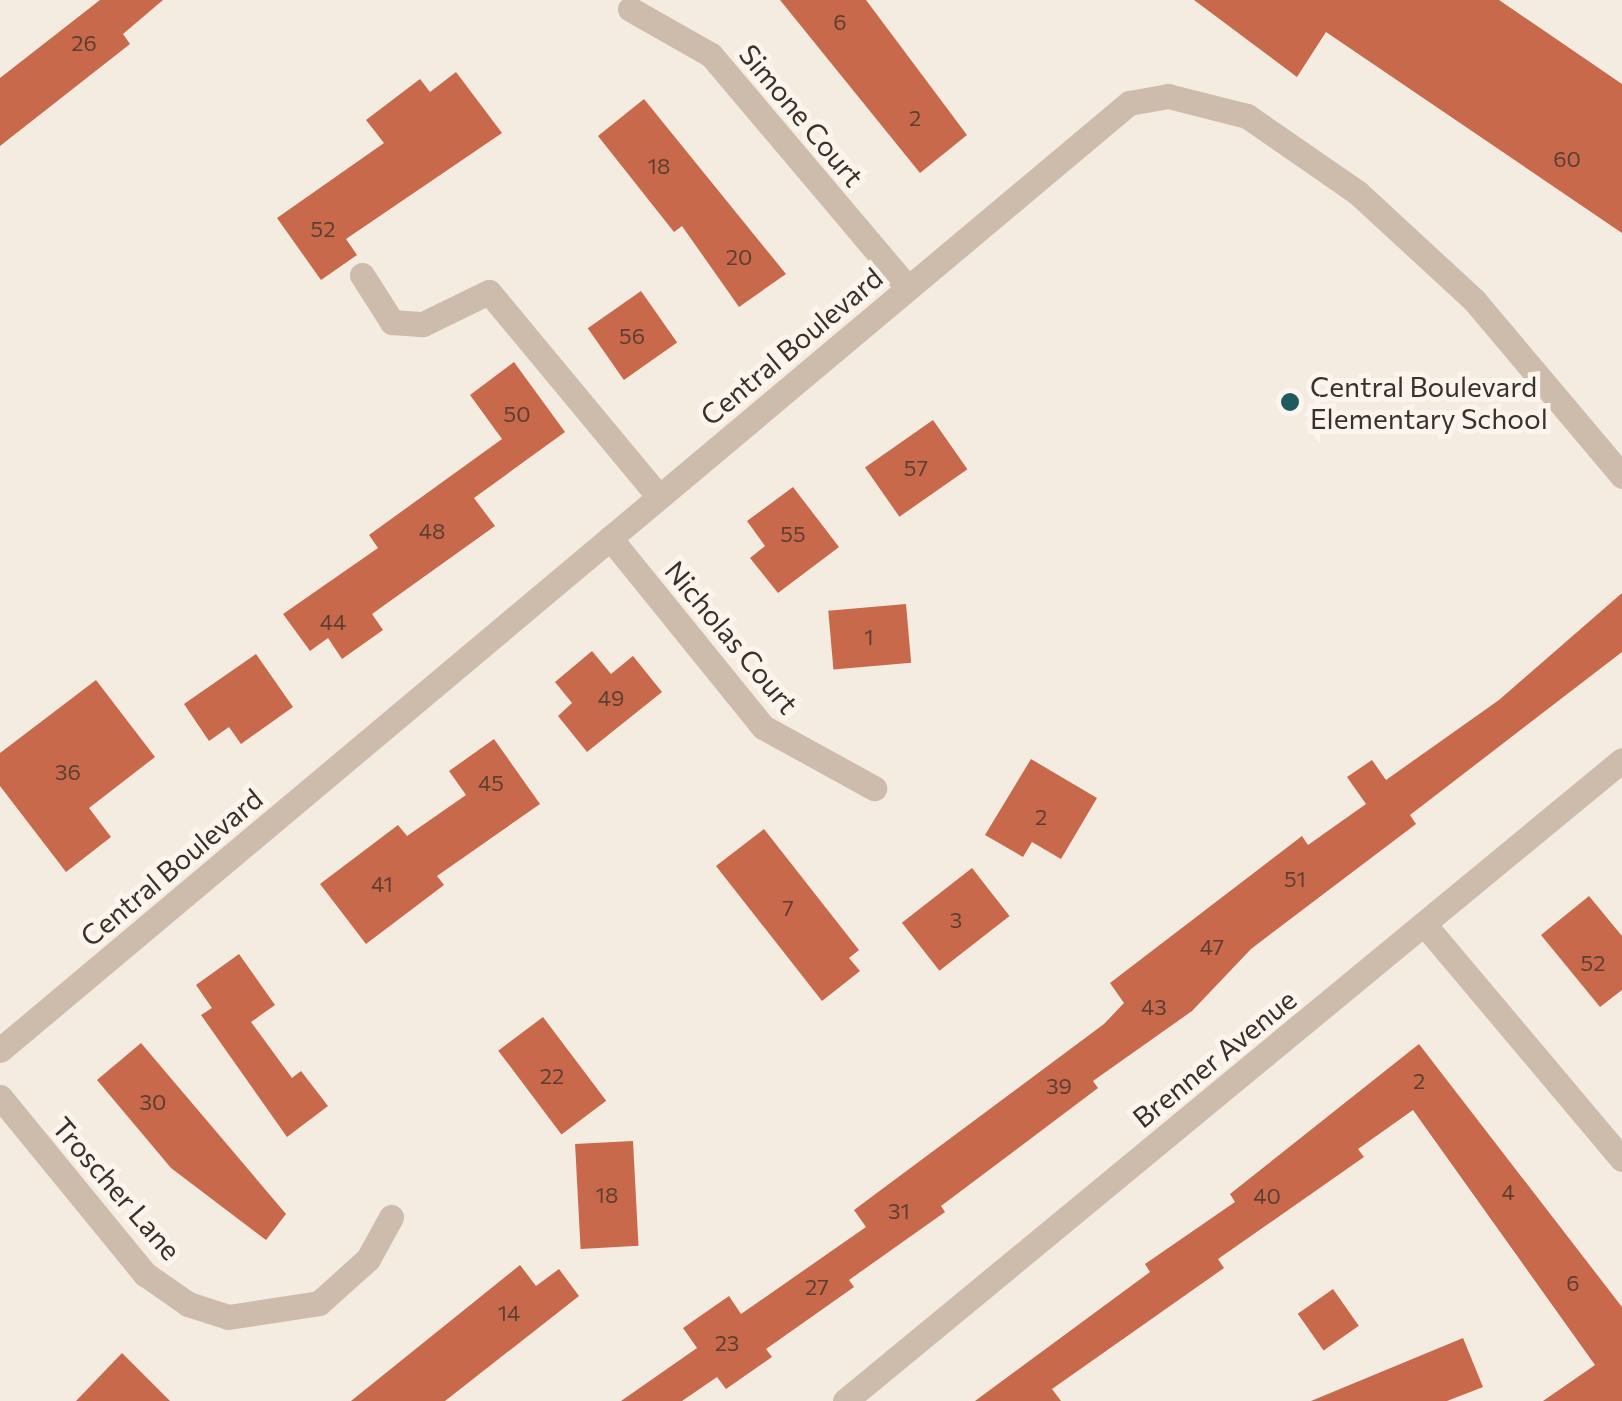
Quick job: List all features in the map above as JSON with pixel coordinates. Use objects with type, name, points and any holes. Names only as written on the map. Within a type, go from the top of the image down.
[{"type":"street","name":"Simone Court","points":[[630,9],[674,28],[731,75],[907,287]]},
{"type":"street","name":"Central Boulevard","points":[[0,1050],[1129,103],[1168,96],[1247,116],[1358,193],[1474,300],[1622,476]]},
{"type":"street","points":[[362,275],[392,322],[423,324],[490,292],[659,497]]},
{"type":"street","name":"Nicholas Court","points":[[610,538],[764,727],[874,788]]},
{"type":"street","name":"Brenner Avenue","points":[[845,1401],[1622,760]]},
{"type":"street","points":[[1424,924],[1622,1160]]},
{"type":"street","name":"Troscher Lane","points":[[0,1097],[146,1274],[188,1304],[228,1317],[319,1303],[368,1259],[392,1217]]},
{"type":"building","points":[[100,0],[163,0],[123,34],[130,44],[0,146],[0,78]]},
{"type":"building","points":[[780,0],[866,0],[967,135],[920,173]]},
{"type":"building","points":[[1194,0],[1499,0],[1622,84],[1622,233],[1326,32],[1297,77]]},
{"type":"building","points":[[456,72],[502,133],[346,239],[357,255],[321,280],[277,218],[384,143],[366,120],[420,79],[430,92]]},
{"type":"building","points":[[644,99],[786,274],[739,307],[682,226],[674,232],[598,136]]},
{"type":"building","points":[[641,291],[677,343],[624,380],[588,328]]},
{"type":"building","points":[[514,362],[565,432],[474,498],[495,526],[372,614],[383,630],[342,659],[328,638],[310,651],[283,614],[378,548],[369,535],[502,439],[470,395]]},
{"type":"building","points":[[933,420],[967,469],[899,517],[865,468]]},
{"type":"building","points":[[793,487],[839,547],[778,593],[750,558],[765,546],[747,521]]},
{"type":"building","points":[[1622,593],[1622,652],[1410,815],[1416,824],[1251,949],[1192,1011],[1093,1081],[1098,1088],[941,1206],[945,1212],[849,1280],[854,1287],[766,1349],[772,1357],[726,1389],[717,1377],[682,1401],[621,1401],[697,1348],[683,1328],[729,1296],[741,1314],[866,1227],[854,1210],[1104,1024],[1124,1003],[1110,983],[1302,836],[1308,845],[1366,804],[1347,777],[1372,760],[1386,780],[1499,700]]},
{"type":"building","points":[[906,604],[911,663],[833,670],[828,611]]},
{"type":"building","points":[[592,651],[611,674],[633,656],[662,692],[587,752],[558,716],[572,703],[555,682]]},
{"type":"building","points":[[256,654],[293,707],[241,744],[229,727],[209,741],[184,704]]},
{"type":"building","points":[[96,680],[155,757],[89,808],[111,837],[66,872],[0,786],[0,753]]},
{"type":"building","points":[[494,739],[540,804],[437,876],[444,885],[366,944],[320,884],[398,825],[407,836],[466,795],[449,771]]},
{"type":"building","points":[[1031,759],[1097,798],[1061,859],[1032,842],[1023,857],[985,835]]},
{"type":"building","points":[[764,829],[859,950],[849,958],[860,971],[822,1001],[716,866]]},
{"type":"building","points":[[972,868],[1010,916],[939,971],[902,923]]},
{"type":"building","points":[[1589,896],[1622,936],[1622,990],[1600,1007],[1541,935]]},
{"type":"building","points":[[239,954],[275,1005],[251,1022],[292,1078],[301,1071],[328,1106],[287,1137],[201,1015],[212,1008],[196,985]]},
{"type":"building","points":[[543,1017],[606,1101],[561,1135],[498,1051]]},
{"type":"building","points":[[141,1043],[286,1214],[266,1240],[171,1168],[97,1080]]},
{"type":"building","points":[[1419,1044],[1622,1307],[1622,1401],[1543,1401],[1595,1365],[1413,1110],[1358,1149],[1364,1157],[1218,1259],[1224,1268],[1052,1389],[1061,1401],[975,1401],[1150,1272],[1145,1264],[1235,1202],[1230,1194]]},
{"type":"building","points":[[633,1141],[638,1246],[581,1249],[575,1144]]},
{"type":"building","points":[[520,1265],[536,1286],[559,1269],[579,1296],[445,1401],[351,1401]]},
{"type":"building","points":[[1333,1289],[1359,1326],[1324,1351],[1298,1314]]},
{"type":"building","points":[[1463,1338],[1483,1387],[1447,1401],[1311,1401]]},
{"type":"building","points":[[122,1353],[170,1401],[76,1401]]},
{"type":"place","name":"Central Boulevard Elementary School","points":[[1290,402]]}]
